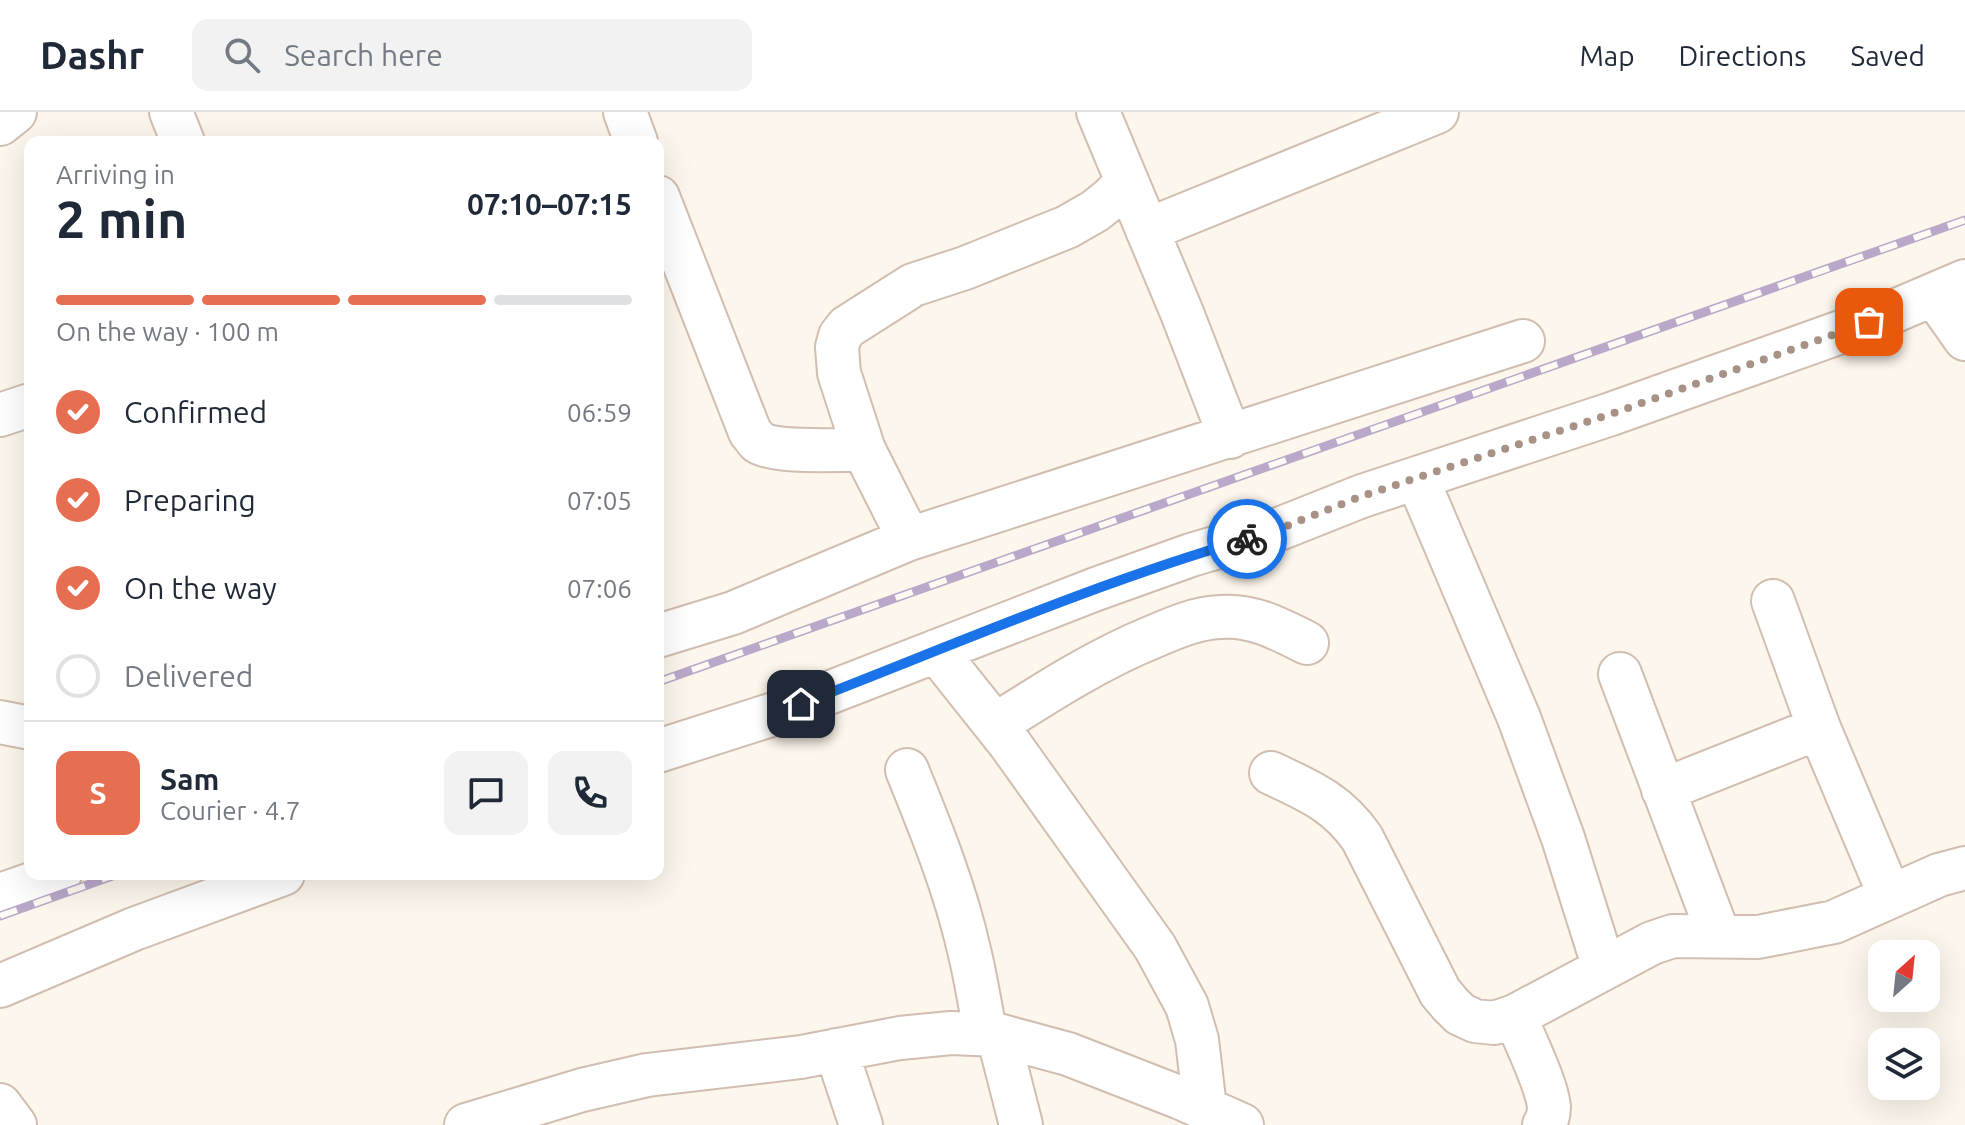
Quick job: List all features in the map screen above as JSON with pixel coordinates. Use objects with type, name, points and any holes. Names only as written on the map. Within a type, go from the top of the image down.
[{"type":"street","points":[[0,124],[15,112]]},
{"type":"street","points":[[171,112],[181,136]]},
{"type":"street","points":[[625,112],[634,136]]},
{"type":"street","points":[[1098,112],[1230,437]]},
{"type":"street","points":[[1147,230],[1437,112]]},
{"type":"street","points":[[909,539],[864,450],[839,373],[837,347],[840,336],[847,327],[913,285],[965,268],[1067,227],[1095,211],[1127,182]]},
{"type":"street","points":[[664,212],[750,432],[758,442],[794,449],[864,450]]},
{"type":"street","points":[[664,749],[777,713],[1110,584],[1625,409],[1869,322],[1950,288],[1965,339]]},
{"type":"street","points":[[664,634],[733,613],[909,539],[1523,341]]},
{"type":"street","points":[[0,415],[24,407]]},
{"type":"street","points":[[0,439],[24,433]]},
{"type":"street","points":[[1417,478],[1519,718],[1563,838],[1604,968]]},
{"type":"street","points":[[1773,601],[1819,728],[1890,896]]},
{"type":"street","points":[[995,725],[1061,682],[1106,658],[1188,622],[1220,616],[1249,618],[1307,643]]},
{"type":"street","points":[[936,651],[1077,836],[1155,947],[1178,988],[1197,1040],[1190,1110]]},
{"type":"street","points":[[1620,674],[1719,936]]},
{"type":"street","points":[[0,722],[24,727]]},
{"type":"street","points":[[1663,790],[1819,728]]},
{"type":"street","points":[[907,770],[951,886],[992,1035],[1021,1125]]},
{"type":"street","points":[[1271,773],[1315,794],[1349,819],[1362,838],[1440,992],[1460,1014],[1475,1021],[1494,1023],[1515,1016],[1652,943],[1673,936],[1758,937],[1834,922],[1939,875],[1965,868]]},
{"type":"street","points":[[0,895],[43,880]]},
{"type":"street","points":[[0,986],[134,929],[267,880]]},
{"type":"street","points":[[1515,1016],[1549,1105],[1549,1117],[1544,1125]]},
{"type":"street","points":[[466,1125],[582,1090],[647,1075],[801,1057],[900,1038],[951,1033],[992,1035],[1068,1054],[1190,1110],[1242,1125]]},
{"type":"street","points":[[836,1050],[861,1125]]},
{"type":"street","points":[[0,1105],[15,1125]]},
{"type":"railway","points":[[664,680],[1965,220]]},
{"type":"railway","points":[[0,916],[101,880]]},
{"type":"way so far","points":[[1247,539],[1362,496],[1611,414],[1869,322]]},
{"type":"route","points":[[801,704],[1096,589],[1191,555],[1247,539]]}]
